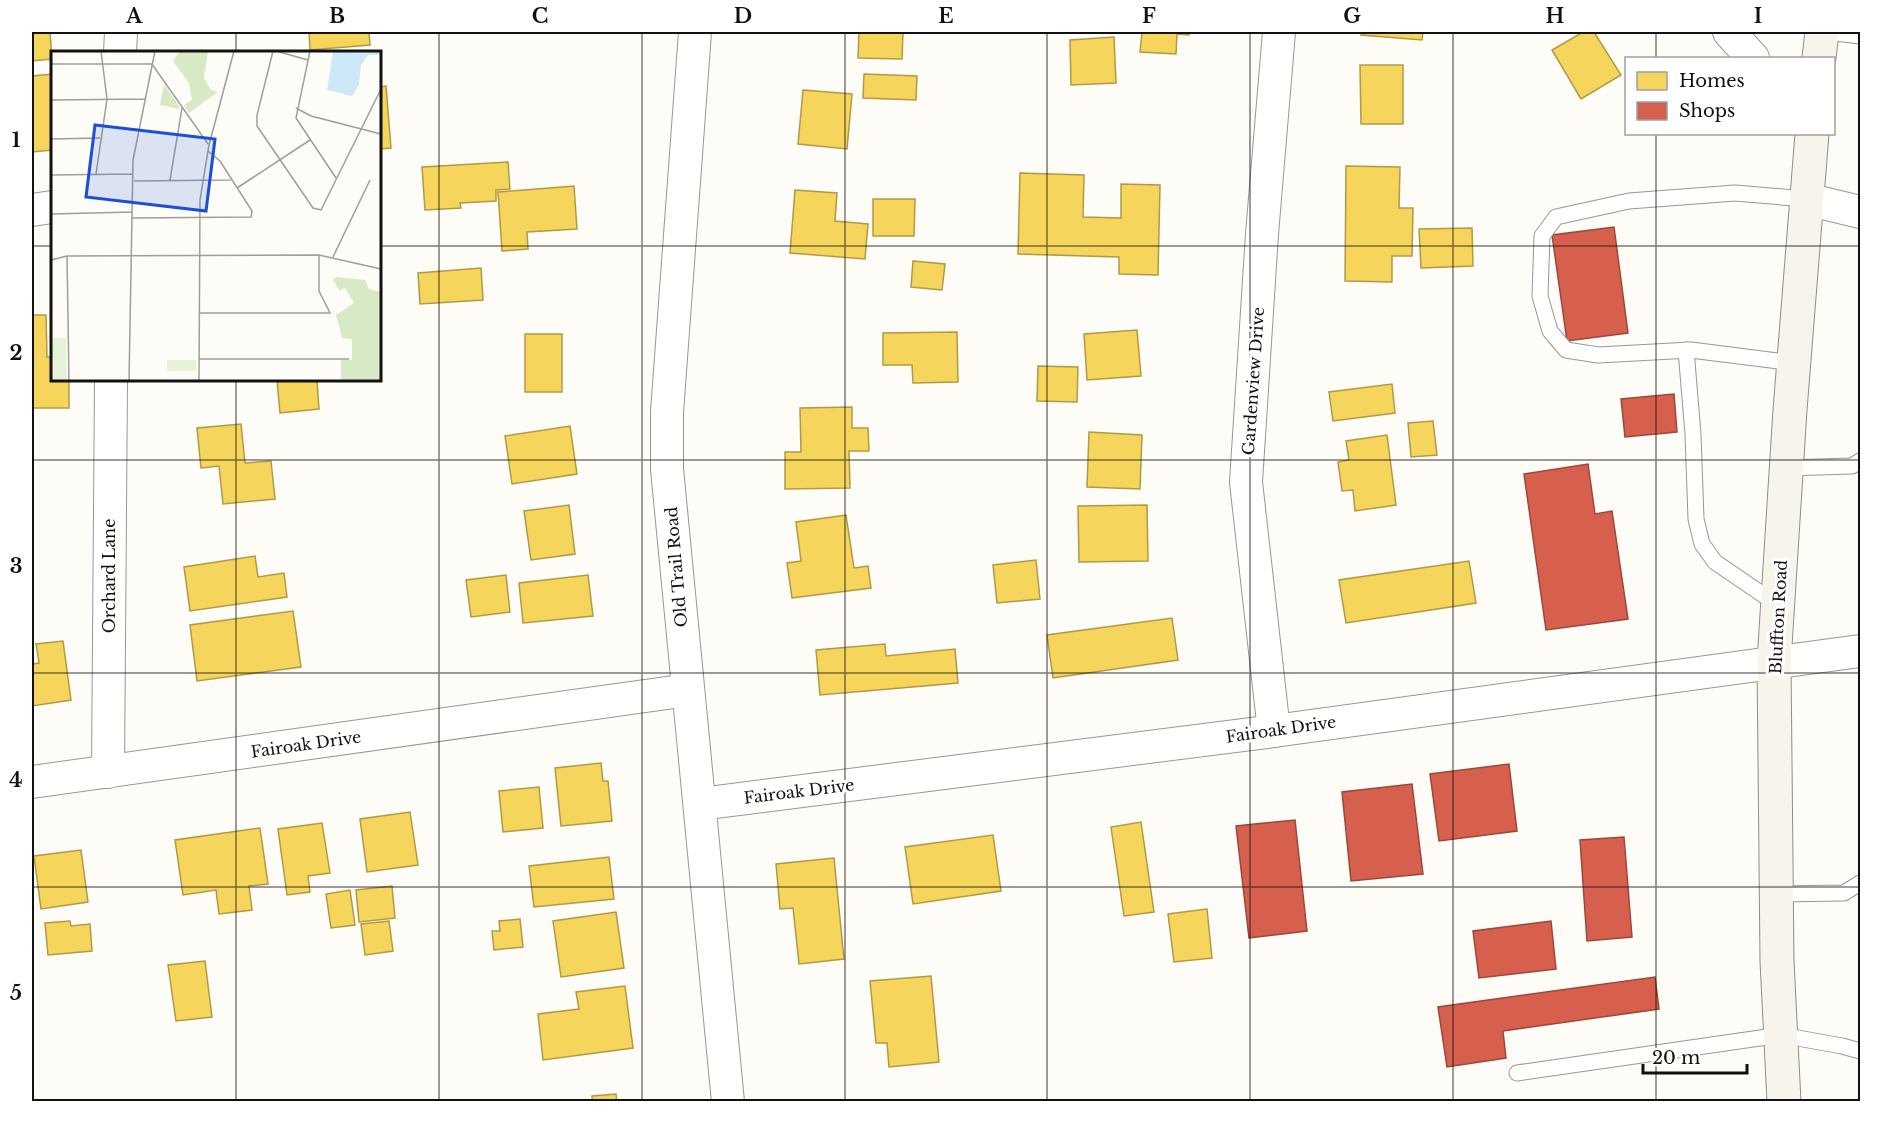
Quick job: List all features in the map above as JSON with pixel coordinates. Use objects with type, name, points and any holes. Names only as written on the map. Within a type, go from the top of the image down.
[{"type":"main road","points":[[1819,57],[1822,32]]},
{"type":"main road","name":"Bluffton Road","points":[[1784,1101],[1776,894],[1774,662],[1812,135]]},
{"type":"street","points":[[120,51],[121,32]]},
{"type":"street","name":"Old Trail Road","points":[[695,32],[667,412],[667,469],[728,1101]]},
{"type":"street","name":"Gardenview Drive","points":[[1274,731],[1246,482],[1262,234],[1279,32]]},
{"type":"street","points":[[1729,32],[1752,57]]},
{"type":"street","points":[[1806,199],[1860,212]]},
{"type":"street","points":[[32,210],[51,207]]},
{"type":"street","name":"Orchard Lane","points":[[108,772],[111,381]]},
{"type":"street","name":"Fairoak Drive","points":[[700,804],[1274,731],[1860,651]]},
{"type":"street","name":"Fairoak Drive","points":[[32,782],[688,690]]},
{"type":"lane","points":[[1828,32],[1860,36]]},
{"type":"lane","points":[[1794,363],[1686,350],[1598,356],[1566,350],[1550,331],[1540,296],[1542,236],[1556,216],[1641,200],[1735,193],[1806,199]]},
{"type":"lane","points":[[1686,350],[1693,434],[1696,519],[1702,544],[1715,562],[1778,605]]},
{"type":"lane","points":[[1787,468],[1852,466],[1860,461]]},
{"type":"lane","points":[[1776,894],[1844,893],[1860,883]]},
{"type":"lane","points":[[1517,1072],[1781,1035],[1860,1051]]},
{"type":"building: Homes","points":[[32,32],[50,32],[51,59],[32,61]]},
{"type":"building: Homes","points":[[309,32],[369,32],[370,45],[310,50]]},
{"type":"building: Homes","points":[[859,32],[903,32],[902,59],[858,58]]},
{"type":"building: Homes","points":[[1142,32],[1190,32],[1189,35],[1177,34],[1176,54],[1140,52]]},
{"type":"building: Homes","points":[[1361,32],[1423,32],[1422,40],[1361,35]]},
{"type":"building: Homes","points":[[1583,32],[1594,32],[1621,75],[1581,99],[1552,50]]},
{"type":"building: Homes","points":[[1114,37],[1116,83],[1071,85],[1070,40]]},
{"type":"building: Homes","points":[[1360,65],[1403,65],[1403,124],[1361,124]]},
{"type":"building: Homes","points":[[51,74],[51,150],[32,152],[32,76]]},
{"type":"building: Homes","points":[[864,74],[917,76],[916,100],[863,98]]},
{"type":"building: Homes","points":[[386,86],[391,148],[381,149],[381,87]]},
{"type":"building: Homes","points":[[803,90],[852,94],[847,149],[798,144]]},
{"type":"building: Homes","points":[[508,162],[510,189],[496,190],[496,201],[460,203],[461,208],[425,210],[422,167]]},
{"type":"building: Homes","points":[[1346,166],[1400,167],[1399,208],[1413,208],[1412,256],[1392,256],[1392,282],[1345,281]]},
{"type":"building: Homes","points":[[1020,173],[1084,175],[1083,217],[1121,218],[1121,184],[1160,185],[1158,275],[1119,274],[1119,257],[1018,254]]},
{"type":"building: Homes","points":[[574,186],[577,229],[527,232],[528,249],[502,251],[498,192]]},
{"type":"building: Homes","points":[[795,190],[837,193],[835,221],[868,224],[865,259],[790,253]]},
{"type":"building: Homes","points":[[873,199],[915,199],[914,236],[873,236]]},
{"type":"building: Homes","points":[[1472,228],[1473,266],[1421,268],[1419,229]]},
{"type":"building: Homes","points":[[913,261],[945,264],[942,290],[911,287]]},
{"type":"building: Homes","points":[[481,268],[483,300],[420,304],[418,273]]},
{"type":"building: Homes","points":[[32,315],[46,315],[47,357],[51,357],[51,381],[69,381],[69,408],[32,408]]},
{"type":"building: Homes","points":[[1137,330],[1141,376],[1087,380],[1084,334]]},
{"type":"building: Homes","points":[[957,332],[958,382],[913,383],[912,365],[883,365],[883,333]]},
{"type":"building: Homes","points":[[525,334],[562,334],[562,392],[525,392]]},
{"type":"building: Homes","points":[[1038,366],[1078,367],[1077,402],[1037,401]]},
{"type":"building: Homes","points":[[277,381],[317,381],[319,409],[280,413]]},
{"type":"building: Homes","points":[[1392,384],[1395,413],[1333,421],[1329,392]]},
{"type":"building: Homes","points":[[852,407],[852,428],[868,428],[869,451],[849,451],[850,488],[785,489],[785,452],[801,452],[800,408]]},
{"type":"building: Homes","points":[[1433,421],[1437,455],[1411,457],[1408,423]]},
{"type":"building: Homes","points":[[241,424],[245,463],[271,461],[275,499],[223,504],[219,466],[201,468],[197,428]]},
{"type":"building: Homes","points":[[570,426],[577,474],[512,484],[505,436]]},
{"type":"building: Homes","points":[[1089,432],[1142,435],[1140,489],[1087,487]]},
{"type":"building: Homes","points":[[1387,435],[1396,505],[1355,511],[1353,490],[1342,491],[1338,462],[1349,460],[1346,441]]},
{"type":"building: Homes","points":[[569,505],[575,554],[531,560],[524,511]]},
{"type":"building: Homes","points":[[1147,505],[1148,561],[1079,562],[1078,506]]},
{"type":"building: Homes","points":[[846,515],[854,568],[868,566],[871,588],[792,598],[787,563],[801,561],[796,522]]},
{"type":"building: Homes","points":[[255,556],[258,577],[284,573],[287,597],[190,611],[184,567]]},
{"type":"building: Homes","points":[[1036,560],[1040,599],[997,603],[993,565]]},
{"type":"building: Homes","points":[[1469,561],[1476,603],[1346,623],[1339,580]]},
{"type":"building: Homes","points":[[506,575],[510,612],[471,617],[466,580]]},
{"type":"building: Homes","points":[[588,575],[593,616],[523,623],[519,583]]},
{"type":"building: Homes","points":[[293,611],[301,667],[197,681],[190,625]]},
{"type":"building: Homes","points":[[1172,618],[1178,660],[1053,678],[1047,635]]},
{"type":"building: Homes","points":[[63,641],[71,700],[32,706],[32,664],[39,663],[36,644]]},
{"type":"building: Homes","points":[[885,644],[886,656],[955,649],[958,683],[820,695],[816,650]]},
{"type":"building: Homes","points":[[601,763],[603,781],[608,781],[612,821],[561,826],[555,768]]},
{"type":"building: Homes","points":[[539,787],[543,828],[503,832],[499,791]]},
{"type":"building: Homes","points":[[410,812],[418,865],[367,872],[360,819]]},
{"type":"building: Homes","points":[[1141,822],[1154,912],[1124,916],[1111,827]]},
{"type":"building: Homes","points":[[322,823],[330,873],[308,876],[310,892],[287,895],[278,829]]},
{"type":"building: Homes","points":[[260,828],[268,884],[249,886],[252,910],[219,914],[216,890],[183,895],[175,840]]},
{"type":"building: Homes","points":[[993,835],[1001,891],[913,904],[905,847]]},
{"type":"building: Homes","points":[[81,850],[88,902],[41,909],[34,856]]},
{"type":"building: Homes","points":[[609,857],[614,899],[534,907],[529,866]]},
{"type":"building: Homes","points":[[834,858],[844,959],[799,964],[793,908],[780,909],[776,864]]},
{"type":"building: Homes","points":[[392,886],[395,918],[359,922],[356,890]]},
{"type":"building: Homes","points":[[350,890],[355,925],[331,928],[326,894]]},
{"type":"building: Homes","points":[[1207,909],[1212,958],[1174,962],[1168,914]]},
{"type":"building: Homes","points":[[616,912],[624,968],[561,977],[553,921]]},
{"type":"building: Homes","points":[[520,919],[523,947],[494,950],[492,931],[500,931],[499,921]]},
{"type":"building: Homes","points":[[70,921],[71,926],[90,924],[92,951],[48,955],[45,923]]},
{"type":"building: Homes","points":[[389,921],[393,951],[365,955],[361,924]]},
{"type":"building: Homes","points":[[205,961],[212,1017],[176,1021],[168,965]]},
{"type":"building: Homes","points":[[931,976],[939,1062],[889,1067],[887,1043],[876,1043],[870,981]]},
{"type":"building: Homes","points":[[625,986],[633,1048],[543,1060],[538,1014],[579,1009],[576,992]]},
{"type":"building: Homes","points":[[616,1094],[617,1102],[592,1102],[592,1096]]},
{"type":"building: Shops","points":[[1614,227],[1628,333],[1567,341],[1552,235]]},
{"type":"building: Shops","points":[[1674,394],[1677,432],[1625,437],[1621,399]]},
{"type":"building: Shops","points":[[1588,464],[1595,514],[1612,511],[1628,619],[1546,630],[1524,474]]},
{"type":"building: Shops","points":[[1509,764],[1517,831],[1439,841],[1430,774]]},
{"type":"building: Shops","points":[[1412,784],[1423,874],[1351,881],[1342,792]]},
{"type":"building: Shops","points":[[1295,820],[1307,931],[1249,938],[1236,826]]},
{"type":"building: Shops","points":[[1624,837],[1632,937],[1587,941],[1580,840]]},
{"type":"building: Shops","points":[[1551,921],[1556,969],[1479,978],[1473,931]]},
{"type":"building: Shops","points":[[1655,977],[1659,1009],[1503,1031],[1506,1058],[1447,1067],[1438,1007]]}]
